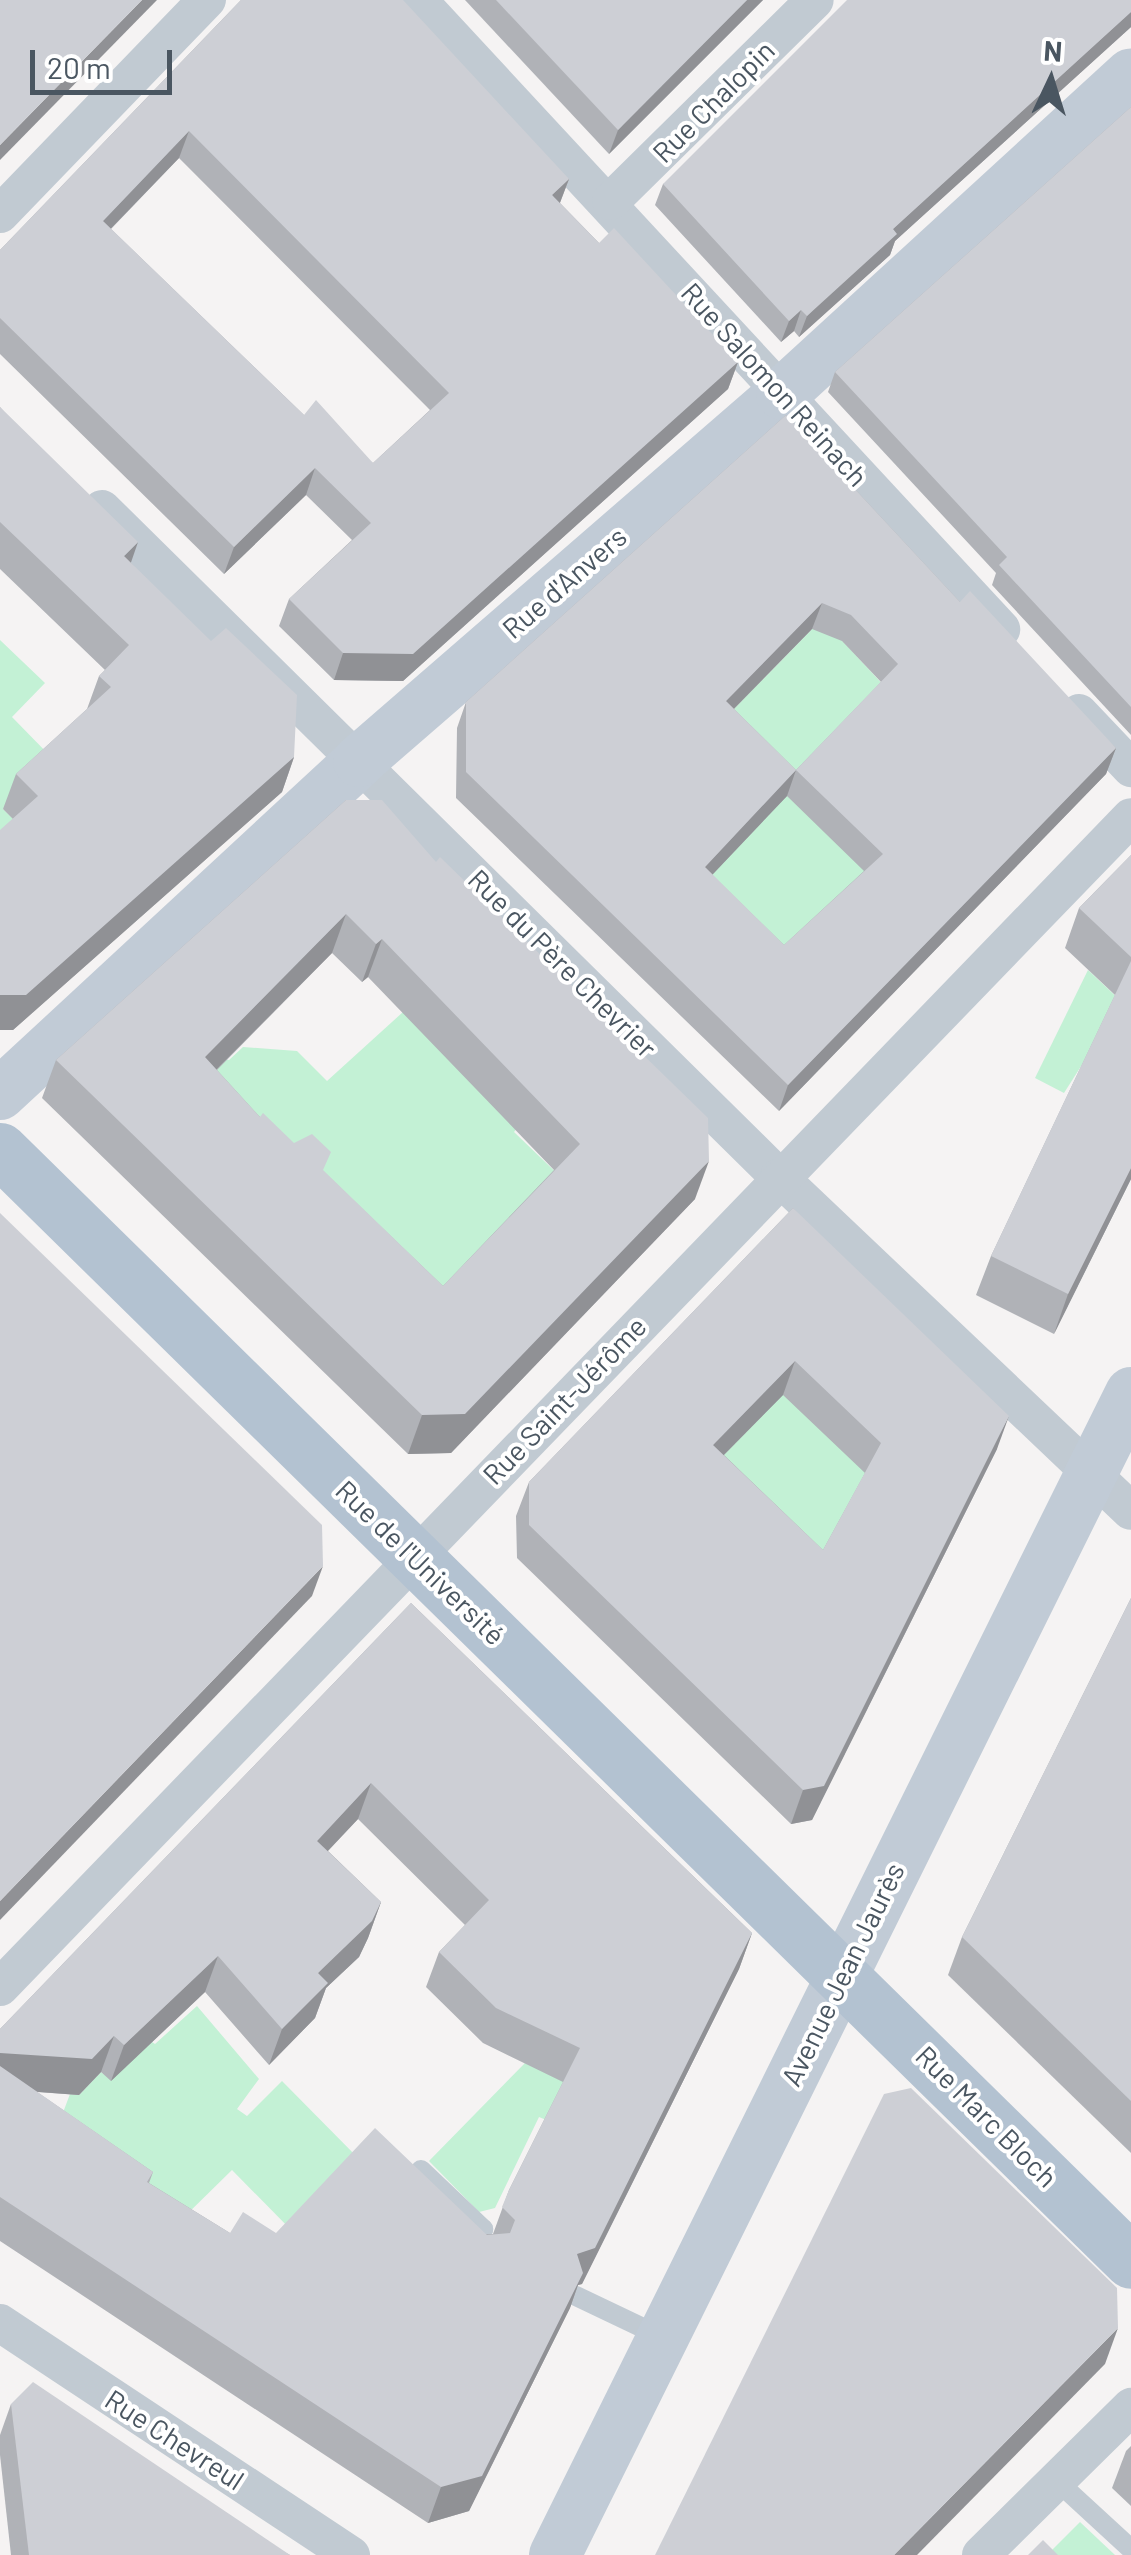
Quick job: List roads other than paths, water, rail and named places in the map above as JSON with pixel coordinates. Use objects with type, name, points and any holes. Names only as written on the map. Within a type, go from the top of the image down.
[{"type":"main road","name":"Rue de l'Université","points":[[0,1150],[842,1972]]},
{"type":"main road","name":"Rue Marc Bloch","points":[[842,1972],[1131,2261]]},
{"type":"street","points":[[0,214],[207,0]]},
{"type":"street","name":"Rue Salomon Reinach","points":[[418,0],[610,202],[1020,650]]},
{"type":"street","name":"Rue Chalopin","points":[[610,202],[815,0]]},
{"type":"street","name":"Rue d'Anvers","points":[[0,1094],[359,760],[782,394],[1131,74]]},
{"type":"street","name":"Rue du Père Chevrier","points":[[80,488],[779,1177],[1131,1510]]},
{"type":"street","points":[[1060,692],[1131,768]]},
{"type":"street","name":"Rue Saint-Jérôme","points":[[0,1986],[1131,817]]},
{"type":"street","name":"Avenue Jean Jaurès","points":[[555,2555],[1131,1393]]},
{"type":"street","name":"Rue Chevreul","points":[[0,2324],[350,2555]]},
{"type":"street","points":[[981,2555],[1131,2408]]},
{"type":"lane","points":[[421,2170],[483,2229],[456,2236]]},
{"type":"lane","points":[[408,2190],[456,2236],[490,2258]]},
{"type":"lane","points":[[576,2296],[663,2337]]},
{"type":"lane","points":[[1057,2480],[1131,2549]]}]
